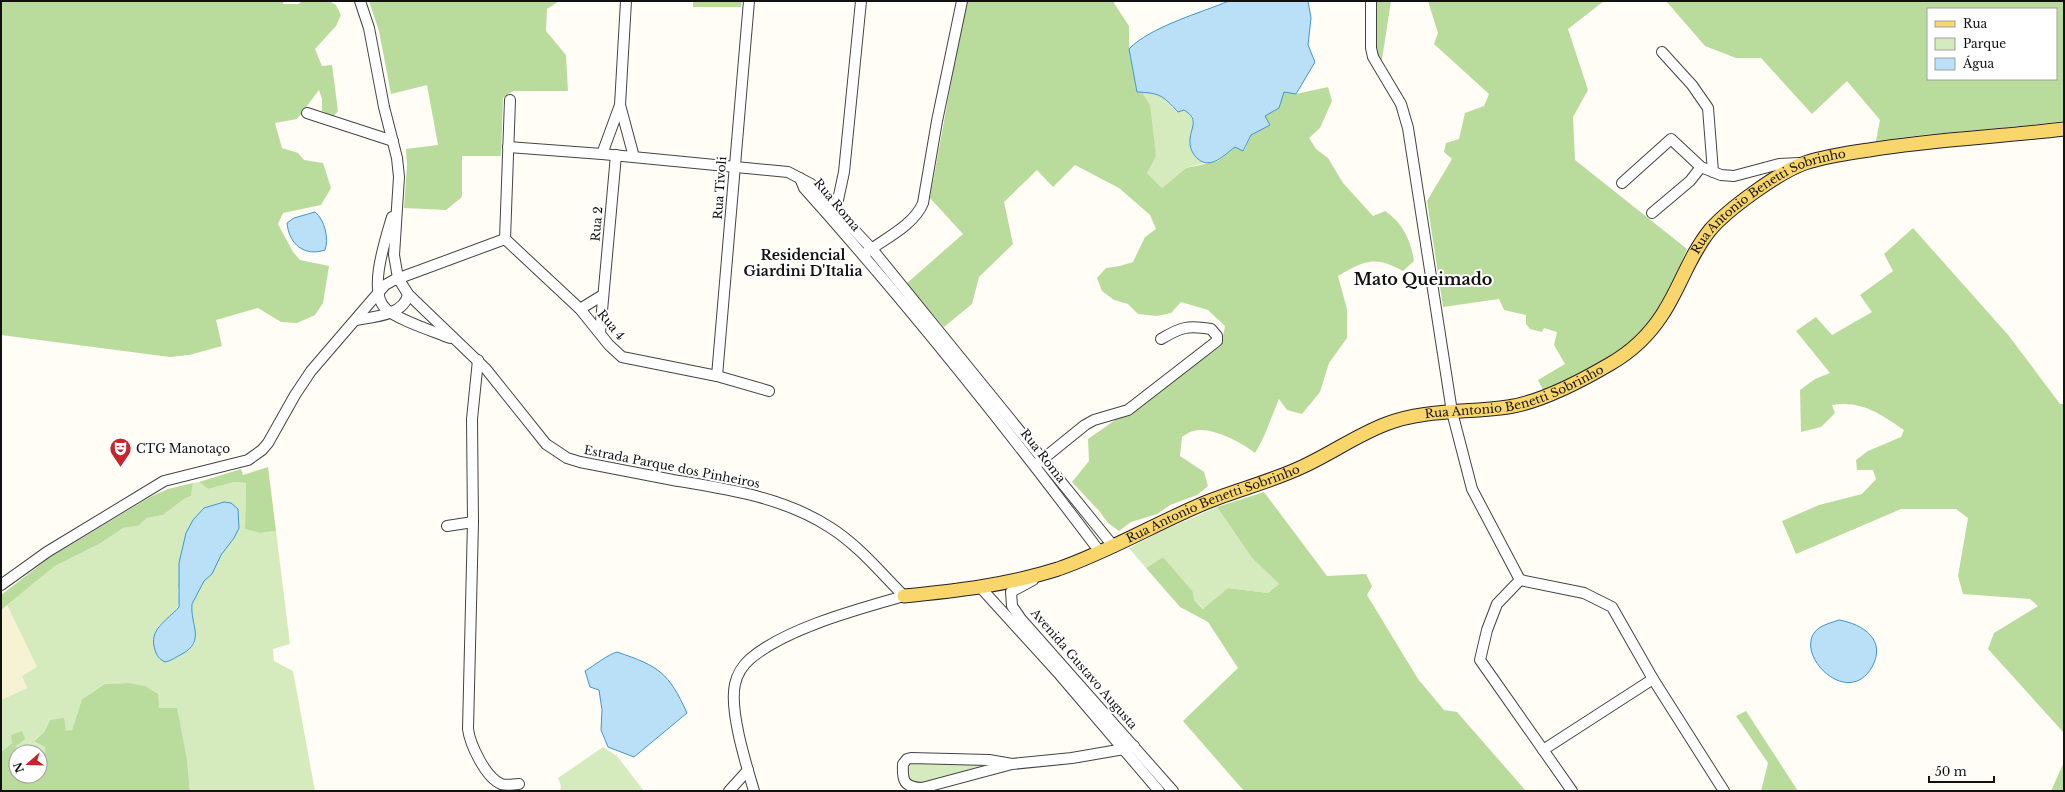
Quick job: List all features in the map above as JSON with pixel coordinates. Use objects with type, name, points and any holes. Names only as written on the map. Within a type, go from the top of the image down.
[{"type":"main road","name":"Rua Antonio Benetti Sobrinho","points":[[904,596],[980,587],[1048,572],[1114,547],[1172,517],[1305,466],[1387,424],[1408,418],[1510,406],[1528,402],[1615,361],[1648,334],[1663,314],[1692,256],[1709,232],[1721,219],[1782,174],[1804,163],[1838,155],[1897,145],[2064,129]]},
{"type":"street","name":"Estrada Parque dos Pinheiros","points":[[360,1],[369,28],[384,107],[399,168],[394,255],[398,278],[408,294],[478,360],[503,388],[540,437],[557,453],[580,462],[738,491],[775,501],[806,514],[830,527],[847,539],[904,596]]},
{"type":"street","points":[[602,154],[620,105],[626,1]]},
{"type":"street","name":"Rua Tivoli","points":[[717,376],[749,1]]},
{"type":"street","points":[[834,215],[844,172],[861,1]]},
{"type":"street","points":[[863,255],[912,219],[920,211],[923,203],[937,121],[962,1]]},
{"type":"street","points":[[1371,1],[1371,48],[1373,58],[1401,104],[1408,128],[1452,412],[1472,489],[1520,580]]},
{"type":"street","points":[[1662,52],[1695,88],[1708,108],[1713,172]]},
{"type":"street","points":[[1,585],[47,552],[164,480],[248,460],[262,450],[268,443],[303,382],[337,340],[356,320],[378,291],[398,278],[504,239],[510,100]]},
{"type":"street","points":[[620,105],[634,157]]},
{"type":"street","points":[[307,113],[393,140]]},
{"type":"street","points":[[1622,183],[1671,138],[1701,166],[1721,175],[1734,176],[1779,164],[1804,163]]},
{"type":"street","name":"Rua Roma","points":[[508,147],[616,155],[788,172],[811,184],[863,255],[1035,466],[1100,552]]},
{"type":"street","name":"Rua 2","points":[[600,333],[616,155]]},
{"type":"street","points":[[1652,213],[1690,181],[1701,166]]},
{"type":"street","name":"Estrada Parque dos Pinheiros","points":[[397,195],[378,272],[378,291],[381,303],[391,313],[454,339]]},
{"type":"street","name":"Rua Roma","points":[[834,215],[872,249],[1114,547]]},
{"type":"street","name":"Rua 4","points":[[504,239],[580,309],[609,345],[622,357],[717,376],[769,391]]},
{"type":"street","points":[[356,320],[391,313],[405,302],[408,294]]},
{"type":"street","points":[[580,309],[603,295]]},
{"type":"street","points":[[1035,466],[1085,425],[1094,420],[1128,410],[1217,341],[1217,336],[1211,329],[1186,327],[1180,328],[1161,339]]},
{"type":"street","points":[[478,360],[472,419],[473,522],[468,721],[470,739],[474,750],[492,777],[502,784],[519,784]]},
{"type":"street","points":[[982,400],[990,393]]},
{"type":"street","points":[[447,526],[473,522]]},
{"type":"street","name":"Avenida Gustavo Augusta","points":[[1048,572],[1011,592],[1012,606],[1021,619],[1129,748],[1159,791]]},
{"type":"street","points":[[1520,580],[1584,593],[1612,607],[1653,679],[1724,791]]},
{"type":"street","points":[[1520,580],[1497,604],[1487,630],[1480,660],[1572,791]]},
{"type":"street","name":"Avenida Gustavo Augusta","points":[[980,587],[991,597],[1129,748],[1173,791]]},
{"type":"street","points":[[754,791],[734,710],[733,696],[735,684],[741,669],[749,660],[791,635],[848,612],[904,596]]},
{"type":"street","points":[[1543,750],[1653,679]]},
{"type":"street","points":[[1012,764],[989,760],[911,758],[907,759],[903,764],[903,778],[905,782],[912,787],[922,788],[1012,764],[1072,758],[1129,748]]},
{"type":"street","points":[[729,791],[748,770]]},
{"type":"shaded area","points":[[7,605],[37,667],[27,688],[1,700],[1,610]]},
{"type":"green space","points":[[1,1],[283,1],[283,4],[298,4],[303,1],[329,1],[336,5],[341,15],[336,26],[315,49],[322,66],[332,65],[338,111],[334,116],[322,111],[322,99],[319,90],[297,119],[275,123],[282,148],[298,153],[304,160],[323,163],[331,188],[321,205],[283,213],[278,224],[293,252],[300,260],[329,266],[323,303],[315,315],[297,323],[281,322],[258,308],[216,320],[222,346],[189,355],[170,357],[1,335]]},
{"type":"green space","points":[[369,1],[559,1],[547,9],[546,31],[566,55],[568,91],[513,91],[503,98],[501,156],[462,156],[462,197],[446,210],[404,208],[407,165],[406,149],[438,145],[427,85],[391,94],[379,31]]},
{"type":"green space","points":[[693,1],[742,1],[741,7],[693,7]]},
{"type":"green space","points":[[966,1],[1115,1],[1114,3],[1129,26],[1129,49],[1137,92],[1142,92],[1150,105],[1156,156],[1147,173],[1162,188],[1186,168],[1218,161],[1235,147],[1244,151],[1251,135],[1270,125],[1264,116],[1279,108],[1284,92],[1296,94],[1328,87],[1332,101],[1320,128],[1309,138],[1316,149],[1328,158],[1343,183],[1373,216],[1385,211],[1391,215],[1405,232],[1411,246],[1414,261],[1403,271],[1384,263],[1369,262],[1355,267],[1338,276],[1347,309],[1347,338],[1329,363],[1320,392],[1302,414],[1287,410],[1279,399],[1259,447],[1255,453],[1242,444],[1217,433],[1200,430],[1186,434],[1182,437],[1180,456],[1204,472],[1208,486],[1197,495],[1170,505],[1157,514],[1131,522],[1119,531],[1108,523],[1100,512],[1072,482],[1089,461],[1088,439],[1221,346],[1225,326],[1208,310],[1181,302],[1171,313],[1157,316],[1138,314],[1128,304],[1114,300],[1102,291],[1097,278],[1106,268],[1133,262],[1145,237],[1156,229],[1150,215],[1119,188],[1075,165],[1053,187],[1037,170],[1004,202],[1013,244],[979,277],[972,304],[944,327],[906,284],[963,234],[930,198]]},
{"type":"green space","points":[[1373,1],[1391,1],[1381,66],[1375,56]]},
{"type":"green space","points":[[1428,1],[1604,1],[1568,29],[1588,90],[1573,117],[1575,160],[1687,249],[1659,311],[1636,338],[1622,349],[1591,367],[1543,390],[1538,380],[1565,364],[1554,345],[1557,332],[1544,328],[1542,332],[1530,329],[1526,324],[1526,315],[1504,310],[1499,299],[1443,307],[1427,201],[1452,159],[1444,152],[1446,143],[1459,139],[1465,113],[1484,106],[1489,94],[1434,44],[1438,33]]},
{"type":"green space","points":[[1666,1],[2064,1],[2064,121],[1876,141],[1880,120],[1847,81],[1812,114],[1761,58],[1736,58],[1705,46]]},
{"type":"green space","points":[[1142,92],[1158,95],[1177,112],[1184,110],[1190,116],[1193,121],[1191,147],[1195,155],[1203,163],[1186,168],[1162,188],[1147,173],[1150,105]]},
{"type":"green space","points":[[1913,228],[2009,336],[2060,404],[2064,404],[2064,733],[1988,649],[1994,633],[2038,606],[2030,599],[1963,594],[1958,576],[1968,518],[1956,509],[1901,509],[1796,554],[1782,521],[1819,505],[1862,494],[1876,479],[1873,470],[1857,470],[1856,460],[1868,451],[1901,437],[1904,430],[1879,414],[1861,406],[1842,404],[1832,405],[1835,413],[1821,427],[1801,432],[1800,390],[1815,379],[1830,373],[1796,331],[1816,317],[1832,335],[1872,312],[1860,295],[1893,271],[1884,254]]},
{"type":"green space","points":[[268,467],[276,531],[260,533],[245,529],[246,483],[234,482],[208,489],[199,482],[241,469],[243,475]]},
{"type":"green space","points":[[199,482],[208,489],[234,482],[246,483],[245,529],[260,533],[276,531],[290,644],[273,649],[274,661],[293,671],[315,791],[190,791],[187,760],[159,708],[128,683],[105,684],[82,699],[72,730],[66,732],[50,720],[44,732],[34,740],[40,744],[12,743],[8,744],[8,746],[1,752],[1,700],[27,688],[22,676],[37,667],[7,605],[55,566],[101,543],[123,528],[138,526],[147,518],[163,515],[184,499],[191,496],[193,483]],"holes":[[[234,538],[221,555],[212,574],[204,581],[192,604],[191,614],[196,635],[195,643],[188,651],[170,661],[157,627],[175,612],[179,603],[178,590]]]},
{"type":"green space","points":[[193,483],[191,496],[184,499],[163,515],[147,518],[138,526],[123,528],[101,543],[55,566],[1,610],[1,595],[49,558],[150,497],[168,489]]},
{"type":"green space","points":[[1264,492],[1327,576],[1366,574],[1372,586],[1367,595],[1418,679],[1444,710],[1457,712],[1526,791],[1244,791],[1183,721],[1238,668],[1208,622],[1180,607],[1146,568],[1163,557],[1193,592],[1194,600],[1203,609],[1228,588],[1268,593],[1279,584],[1252,558],[1217,507]]},
{"type":"green space","points":[[1217,507],[1252,558],[1279,584],[1268,593],[1228,588],[1204,609],[1194,600],[1163,557],[1146,568],[1129,548],[1162,531]]},
{"type":"green space","points":[[128,683],[145,686],[158,694],[159,708],[177,708],[187,760],[190,791],[1,791],[1,752],[8,746],[8,784],[48,784],[48,744],[40,744],[34,741],[44,732],[50,720],[64,718],[66,731],[72,730],[82,699],[105,684]]},
{"type":"green space","points":[[1746,711],[1798,791],[1761,791],[1768,763],[1736,716]]},
{"type":"green space","points":[[22,731],[25,739],[19,744],[11,744],[11,735]]},
{"type":"green space","points":[[603,747],[617,756],[644,791],[560,791],[561,786],[558,778]]},
{"type":"green space","points":[[909,762],[995,765],[932,784],[910,782],[906,773]]},
{"type":"green space","points":[[2064,762],[2064,791],[2051,791]]},
{"type":"water","points":[[1229,1],[1308,1],[1311,18],[1308,45],[1315,62],[1296,94],[1284,92],[1279,108],[1265,116],[1270,125],[1251,135],[1243,151],[1235,147],[1217,160],[1208,163],[1198,159],[1191,149],[1190,138],[1193,121],[1189,114],[1184,110],[1178,112],[1164,98],[1156,94],[1137,92],[1129,49],[1138,41],[1162,27]]},
{"type":"water","points":[[315,212],[324,225],[327,241],[325,250],[310,252],[294,243],[288,230],[287,223],[294,218]]},
{"type":"water","points":[[224,502],[231,503],[238,509],[239,528],[234,538],[221,555],[212,574],[204,581],[192,604],[195,632],[193,644],[182,654],[165,662],[157,656],[154,636],[160,626],[179,607],[179,563],[186,533],[193,520],[204,508]]},
{"type":"water","points":[[1839,620],[1856,625],[1864,630],[1870,635],[1877,649],[1872,667],[1861,679],[1849,683],[1836,680],[1825,672],[1816,662],[1811,650],[1812,638],[1819,628]]},
{"type":"water","points":[[617,652],[643,662],[661,673],[668,680],[681,699],[687,713],[634,757],[608,747],[601,730],[602,710],[599,690],[590,687],[585,671]]},
{"type":"place","name":"CTG Manotaço","points":[[121,468]]},
{"type":"district","name":"Residencial Giardini D'Italia","points":[[803,264]]},
{"type":"district","name":"Mato Queimado","points":[[1423,279]]}]
